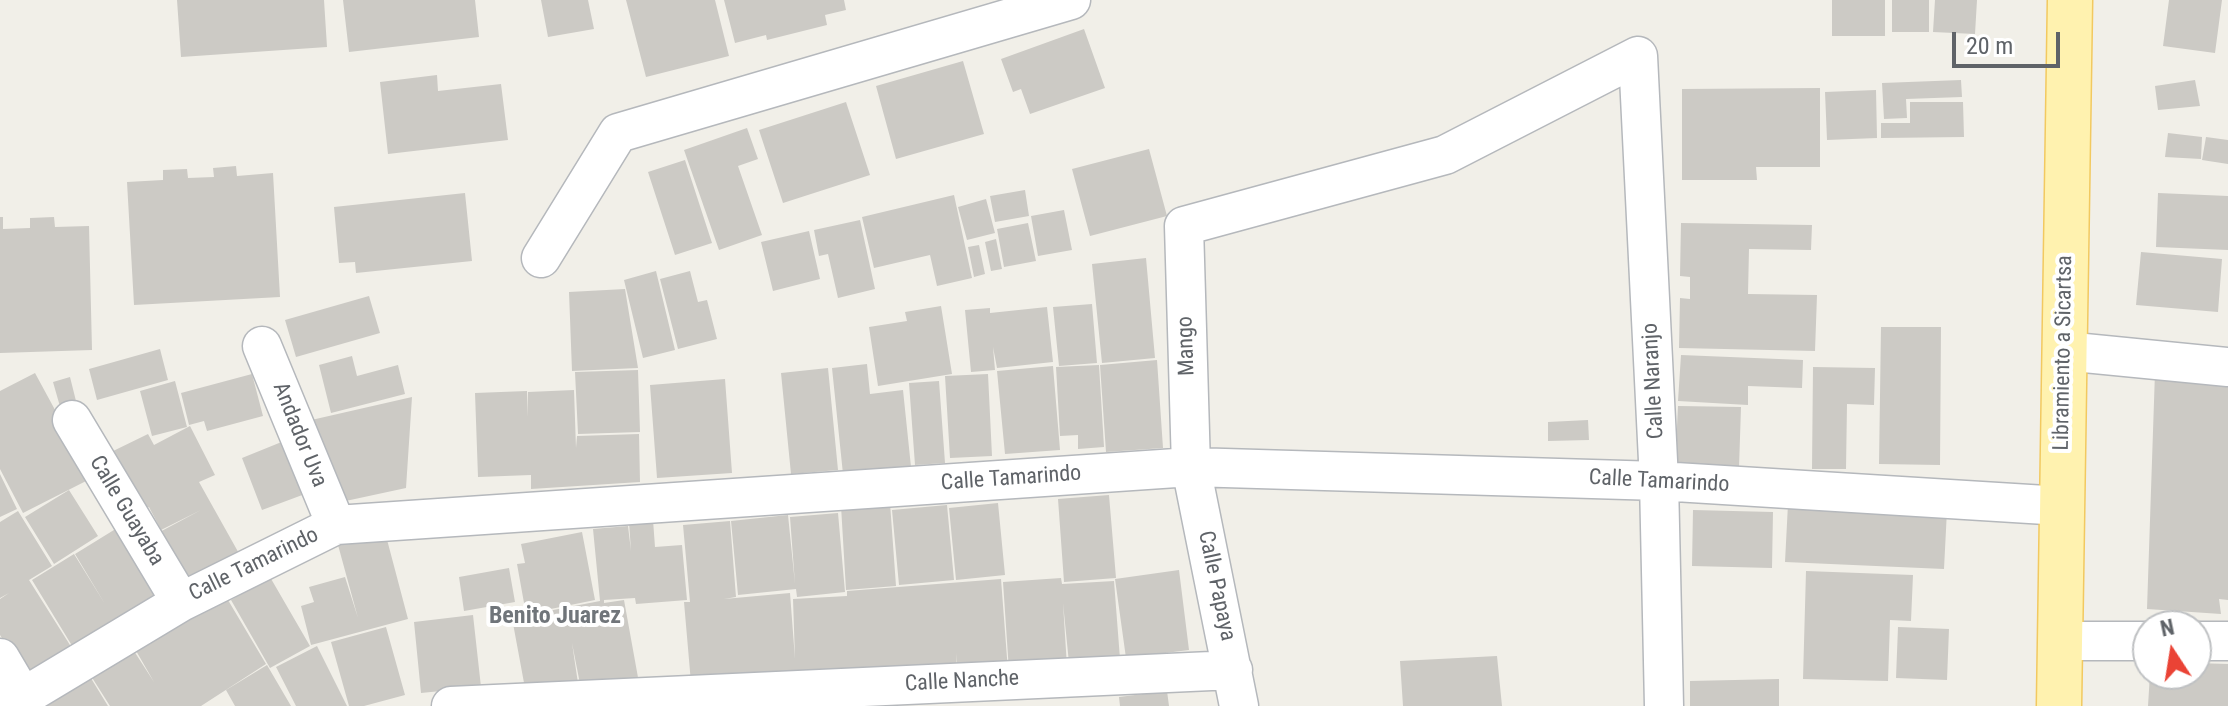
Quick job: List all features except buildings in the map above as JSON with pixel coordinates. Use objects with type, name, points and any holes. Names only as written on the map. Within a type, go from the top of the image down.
[{"type":"main road","name":"Libramiento a Sicartsa","points":[[2059,706],[2070,0]]},
{"type":"street","points":[[541,258],[618,133],[1071,0]]},
{"type":"street","name":"Mango","points":[[1191,467],[1184,226],[1445,155],[1638,56]]},
{"type":"street","name":"Calle Naranjo","points":[[1638,56],[1659,481],[1664,706]]},
{"type":"street","name":"Andador Uva","points":[[262,346],[336,525]]},
{"type":"street","points":[[2064,351],[2228,367]]},
{"type":"street","name":"Calle Guayaba","points":[[72,420],[181,602]]},
{"type":"street","name":"Calle Tamarindo","points":[[16,701],[181,602],[336,525],[1191,467],[1659,481],[2062,506]]},
{"type":"street","name":"Calle Papaya","points":[[1191,467],[1236,688]]},
{"type":"street","points":[[2060,641],[2132,641]]},
{"type":"street","points":[[0,658],[16,701]]},
{"type":"street","name":"Calle Nanche","points":[[451,706],[1236,688]]},
{"type":"district","name":"Benito Juarez","points":[[555,617]]}]
